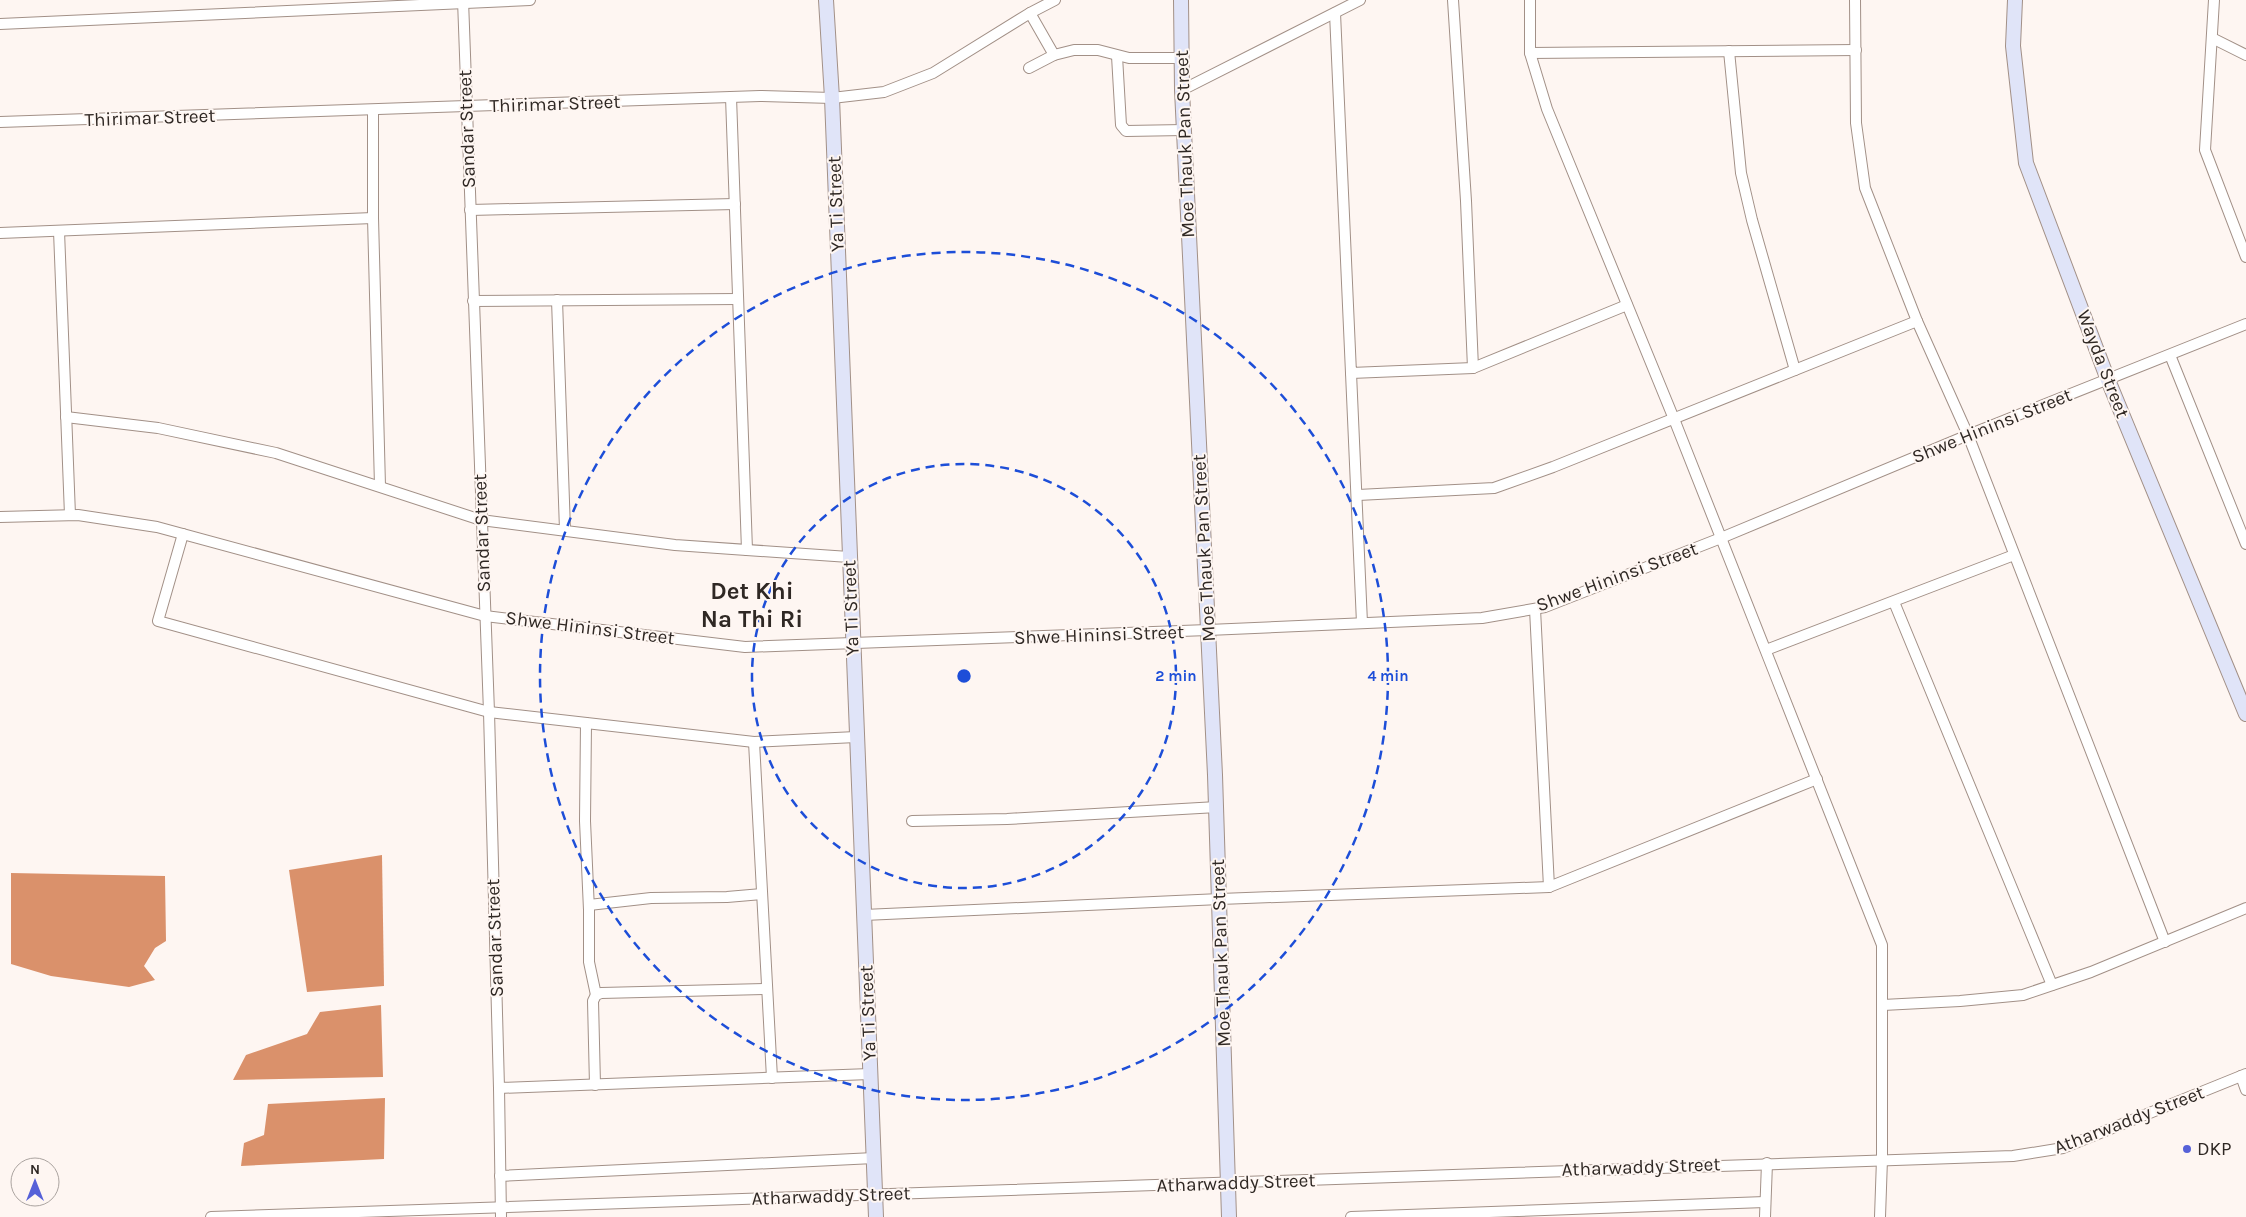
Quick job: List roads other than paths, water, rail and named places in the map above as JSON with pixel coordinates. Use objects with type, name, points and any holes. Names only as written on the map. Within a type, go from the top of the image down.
[{"type":"street","points":[[0,24],[364,4],[530,0]]},
{"type":"street","name":"Ya Ti Street","points":[[826,0],[832,98],[876,1217]]},
{"type":"street","name":"Thirimar Street","points":[[0,122],[466,108],[731,97],[815,96],[832,98],[884,92],[933,73],[1030,13],[1055,0]]},
{"type":"street","name":"Moe Thauk Pan Street","points":[[1182,0],[1182,90],[1217,807],[1229,1217]]},
{"type":"street","points":[[1182,90],[1360,0]]},
{"type":"street","points":[[1453,0],[1466,201],[1473,368]]},
{"type":"street","points":[[1530,0],[1530,53],[1547,109],[1674,419],[1882,945],[1882,1159],[1880,1217]]},
{"type":"street","points":[[1855,0],[1856,123],[1865,188],[1917,321],[1968,435],[2165,942]]},
{"type":"street","name":"Wayda Street","points":[[2015,0],[2013,46],[2026,163],[2108,380],[2245,708]]},
{"type":"street","points":[[2214,0],[2204,150],[2246,257]]},
{"type":"street","name":"Sandar Street","points":[[463,2],[489,712],[499,1088],[500,1212]]},
{"type":"street","points":[[1030,13],[1054,55]]},
{"type":"street","points":[[1335,13],[1358,495],[1362,623]]},
{"type":"street","points":[[2212,38],[2246,55]]},
{"type":"street","points":[[1029,68],[1054,55],[1074,50],[1098,50],[1128,58],[1181,58]]},
{"type":"street","points":[[1530,53],[1856,50]]},
{"type":"street","points":[[1730,51],[1741,172],[1752,220],[1795,370]]},
{"type":"street","points":[[1117,56],[1121,125],[1126,131],[1184,130]]},
{"type":"street","points":[[731,97],[747,550]]},
{"type":"street","points":[[374,110],[373,218],[380,486]]},
{"type":"street","points":[[470,210],[735,204]]},
{"type":"street","points":[[0,234],[373,218]]},
{"type":"street","points":[[59,231],[70,515]]},
{"type":"street","points":[[473,301],[738,299]]},
{"type":"street","points":[[557,300],[565,530]]},
{"type":"street","points":[[1351,373],[1473,368],[1627,305]]},
{"type":"street","points":[[1358,495],[1494,488],[1553,468],[1917,321]]},
{"type":"street","name":"Shwe Hininsi Street","points":[[0,517],[70,515],[157,527],[485,616],[745,647],[1482,618],[1545,607],[1721,538],[1968,435],[2246,324]]},
{"type":"street","points":[[2170,355],[2246,544]]},
{"type":"street","points":[[66,417],[158,428],[276,453],[481,520],[675,544],[849,557]]},
{"type":"street","points":[[183,534],[158,621],[489,712],[754,742],[856,737]]},
{"type":"street","points":[[1766,650],[2014,554]]},
{"type":"street","points":[[1894,602],[2052,985]]},
{"type":"street","points":[[1535,609],[1549,887]]},
{"type":"street","points":[[586,723],[585,821],[590,962],[596,995],[593,1001],[595,1085]]},
{"type":"street","points":[[754,742],[772,1078]]},
{"type":"street","points":[[864,915],[1549,887],[1816,779]]},
{"type":"street","points":[[912,821],[1007,819],[1217,807]]},
{"type":"street","points":[[589,905],[651,898],[727,898],[762,894]]},
{"type":"street","points":[[1883,1005],[2023,995],[2092,972],[2246,908]]},
{"type":"street","points":[[596,995],[601,993],[767,989]]},
{"type":"street","points":[[499,1088],[870,1074]]},
{"type":"street","points":[[2243,1075],[2246,1090]]},
{"type":"street","name":"Atharwaddy Street","points":[[211,1217],[500,1212],[875,1194],[2013,1156],[2063,1148],[2243,1075]]},
{"type":"street","points":[[500,1176],[874,1158]]},
{"type":"street","points":[[1765,1217],[1768,1163]]},
{"type":"street","points":[[1351,1217],[1765,1202]]},
{"type":"place","name":"DKP","points":[[2187,1149]]},
{"type":"district","name":"Det Khi Na Thi Ri","points":[[752,605]]}]
